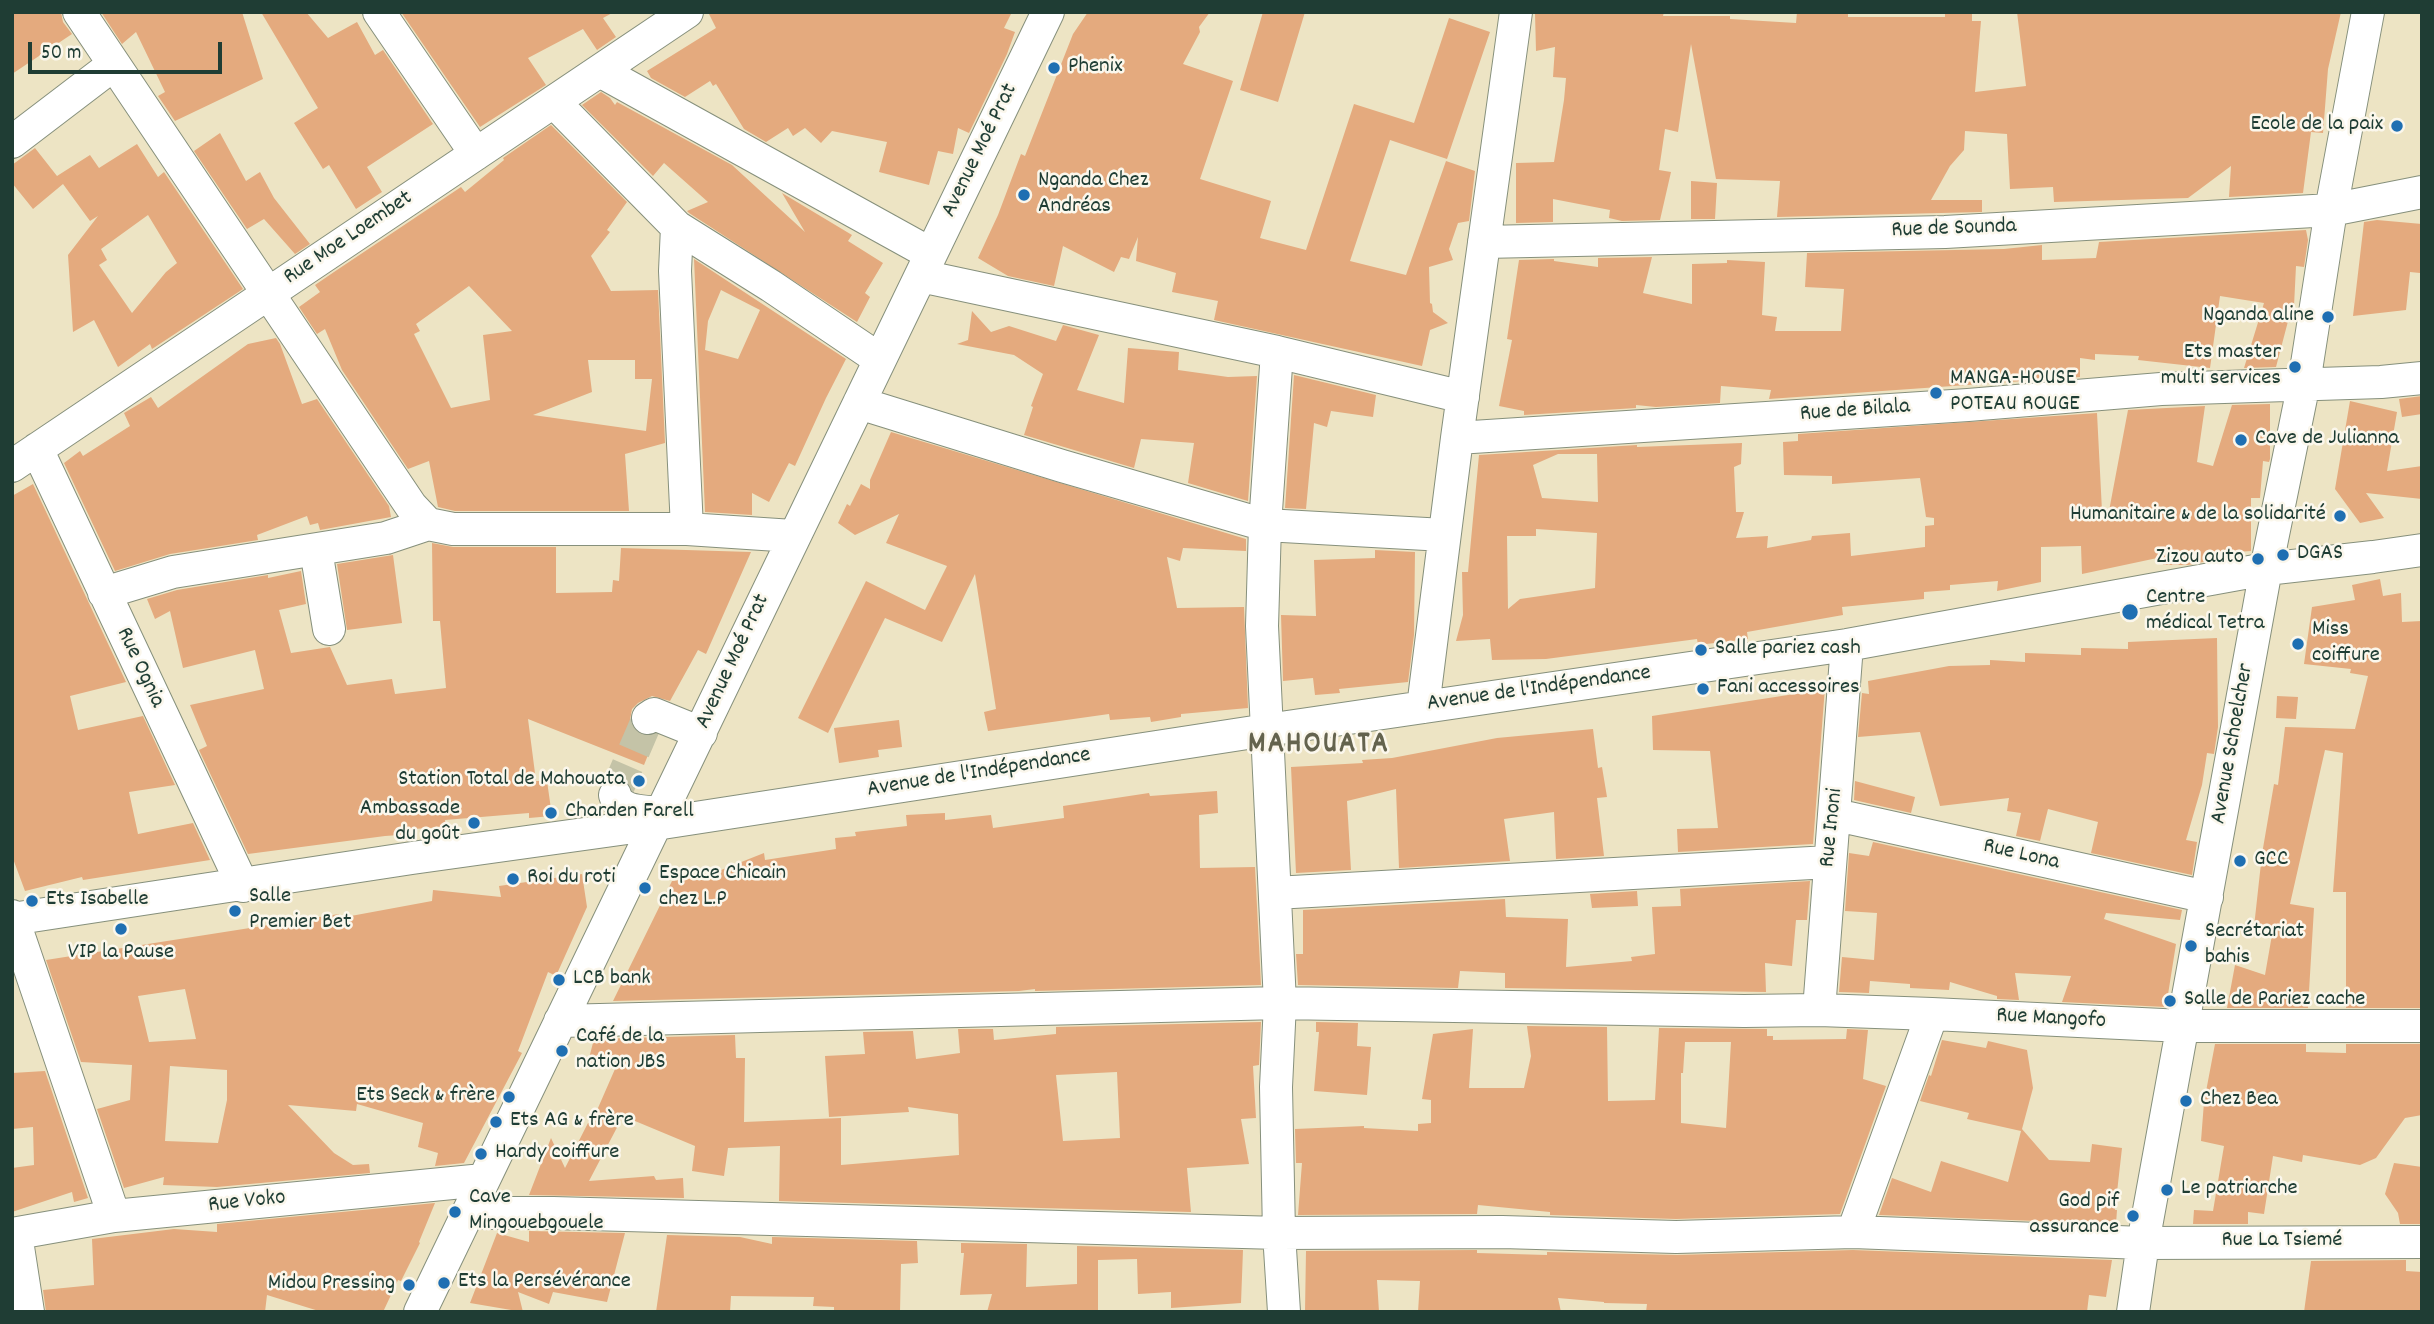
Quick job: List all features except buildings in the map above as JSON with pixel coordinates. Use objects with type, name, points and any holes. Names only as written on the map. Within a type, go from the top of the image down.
[{"type":"street","points":[[79,12],[411,506],[428,524]]},
{"type":"street","points":[[379,12],[476,153]]},
{"type":"street","name":"Rue Moe Loembet","points":[[25,458],[687,12]]},
{"type":"street","name":"Avenue Moé Prat","points":[[420,1312],[1048,12]]},
{"type":"street","points":[[1423,707],[1457,438],[1517,12]]},
{"type":"street","name":"Avenue Schoelcher","points":[[2133,1312],[2143,1242],[2266,569],[2304,383],[2331,210],[2368,12]]},
{"type":"street","points":[[12,142],[113,65]]},
{"type":"street","points":[[600,71],[926,265],[1463,397]]},
{"type":"street","points":[[554,102],[677,227],[879,359]]},
{"type":"street","name":"Rue de Sounda","points":[[1484,242],[1945,232],[2331,210],[2422,192]]},
{"type":"street","points":[[677,227],[674,271],[687,529]]},
{"type":"street","points":[[1277,352],[1265,525],[1262,626],[1280,1003],[1276,1087],[1279,1233],[1284,1312]]},
{"type":"street","name":"Rue de Bilala","points":[[1457,438],[1968,405],[2161,389],[2381,382],[2422,378]]},
{"type":"street","points":[[859,402],[1049,462],[1265,525],[1444,535]]},
{"type":"street","name":"Rue Ognia","points":[[25,458],[104,593],[243,886]]},
{"type":"street","points":[[104,593],[173,572],[386,538],[428,524],[453,529],[687,529],[793,536]]},
{"type":"street","points":[[316,550],[329,629]]},
{"type":"street","name":"Avenue de l'Indépendance","points":[[659,819],[1847,645],[2266,569],[2422,550]]},
{"type":"street","name":"Rue Inoni","points":[[1819,1010],[1847,645]]},
{"type":"street","points":[[648,718],[654,714],[701,733]]},
{"type":"street","points":[[615,794],[617,802],[623,808],[659,819]]},
{"type":"street","name":"Rue Lona","points":[[1836,815],[2207,897]]},
{"type":"street","points":[[114,1216],[13,918],[243,886],[659,819]]},
{"type":"street","points":[[1275,893],[1829,862]]},
{"type":"street","name":"Rue Mangofo","points":[[560,1021],[1280,1003],[1819,1010],[2183,1026],[2422,1026]]},
{"type":"street","points":[[1853,1232],[1932,1014]]},
{"type":"street","name":"Rue Voko","points":[[14,1234],[114,1216],[483,1180]]},
{"type":"street","name":"Rue La Tsiemé","points":[[469,1213],[1279,1233],[1502,1232],[1676,1237],[1853,1232],[2143,1242],[2422,1242]]},
{"type":"street","points":[[14,1234],[28,1312]]},
{"type":"tunnel","points":[[615,795],[648,718]]},
{"type":"place","name":"Phenix","points":[[1054,68]]},
{"type":"place","name":"Ecole de la paix","points":[[2397,126]]},
{"type":"place","name":"Nganda Chez Andréas","points":[[1024,195]]},
{"type":"place","name":"Nganda aline","points":[[2328,317]]},
{"type":"place","name":"Ets master multi services","points":[[2295,367]]},
{"type":"place","name":"MANGA-HOUSE POTEAU ROUGE","points":[[1936,393]]},
{"type":"place","name":"Cave de Julianna","points":[[2241,440]]},
{"type":"place","name":"Humanitaire & de la solidarité","points":[[2340,516]]},
{"type":"place","name":"DGAS","points":[[2283,555]]},
{"type":"place","name":"Zizou auto","points":[[2258,559]]},
{"type":"place","name":"Centre médical Tetra","points":[[2130,612]]},
{"type":"place","name":"Miss coiffure","points":[[2298,644]]},
{"type":"place","name":"Salle pariez cash","points":[[1701,650]]},
{"type":"place","name":"Fani accessoires","points":[[1703,689]]},
{"type":"place","name":"Station Total de Mahouata","points":[[639,781]]},
{"type":"place","name":"Charden Farell","points":[[551,813]]},
{"type":"place","name":"Ambassade du goût","points":[[474,823]]},
{"type":"place","name":"GCC","points":[[2240,861]]},
{"type":"place","name":"Roi du roti","points":[[513,879]]},
{"type":"place","name":"Espace Chicain chez L.P","points":[[645,888]]},
{"type":"place","name":"Ets Isabelle","points":[[32,901]]},
{"type":"place","name":"Salle Premier Bet","points":[[235,911]]},
{"type":"place","name":"VIP la Pause","points":[[121,929]]},
{"type":"place","name":"Secrétariat bahis","points":[[2191,946]]},
{"type":"place","name":"LCB bank","points":[[559,980]]},
{"type":"place","name":"Salle de Pariez cache","points":[[2170,1001]]},
{"type":"place","name":"Café de la nation JBS","points":[[562,1051]]},
{"type":"place","name":"Ets Seck & frère","points":[[509,1097]]},
{"type":"place","name":"Chez Bea","points":[[2186,1101]]},
{"type":"place","name":"Ets AG & frère","points":[[496,1122]]},
{"type":"place","name":"Hardy coiffure","points":[[481,1154]]},
{"type":"place","name":"Le patriarche","points":[[2167,1190]]},
{"type":"place","name":"Cave Mingouebgouele","points":[[455,1212]]},
{"type":"place","name":"God pif assurance","points":[[2133,1216]]},
{"type":"place","name":"Ets la Persévérance","points":[[444,1283]]},
{"type":"place","name":"Midou Pressing","points":[[409,1285]]},
{"type":"district","name":"MAHOUATA","points":[[1319,747]]}]
